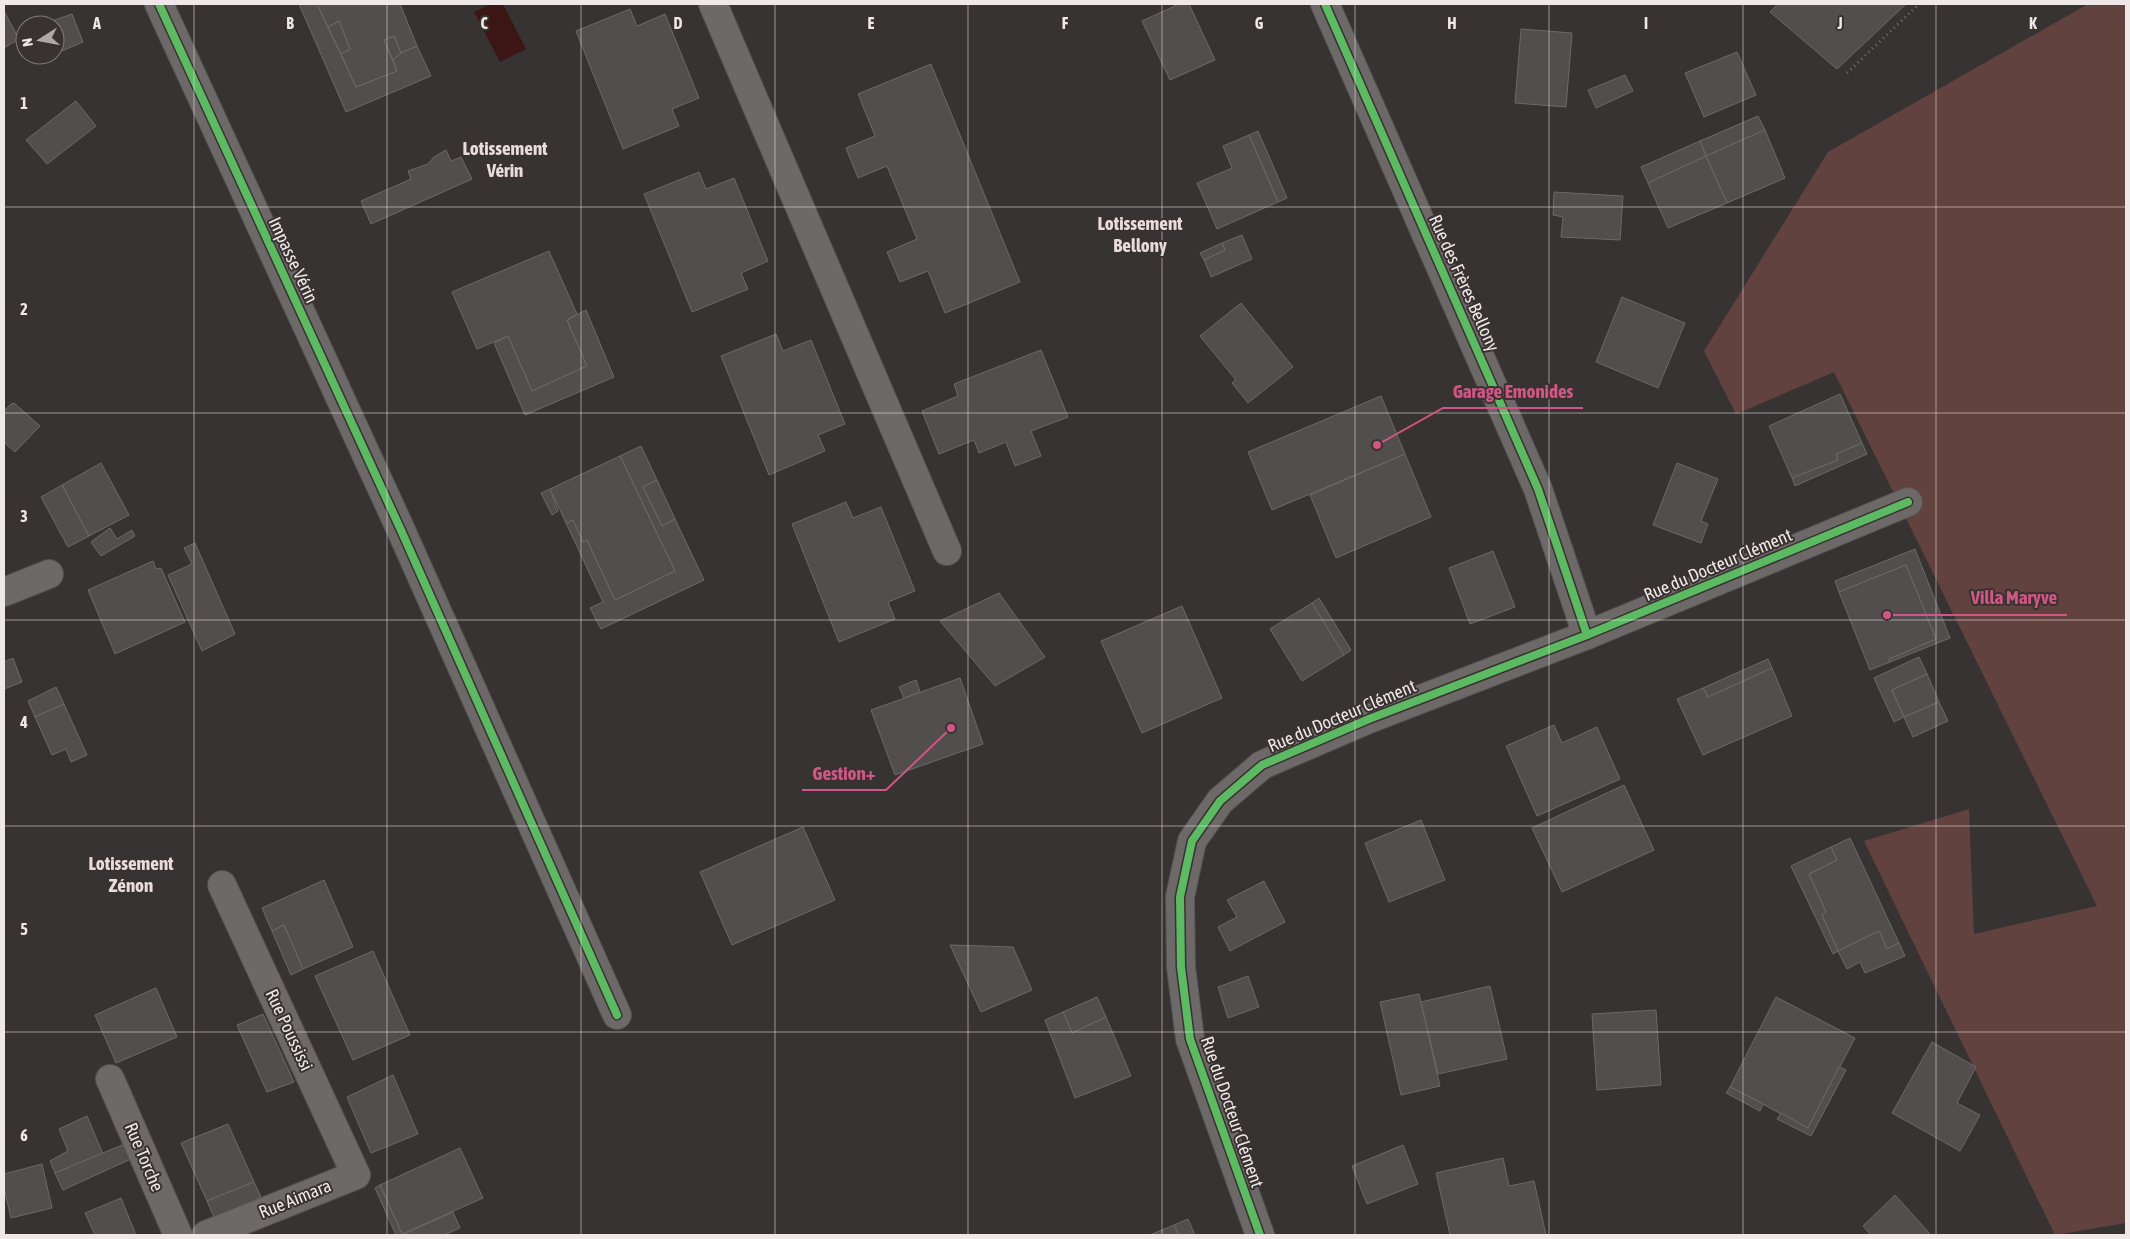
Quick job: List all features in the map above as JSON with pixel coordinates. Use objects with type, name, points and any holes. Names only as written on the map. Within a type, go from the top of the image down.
[{"type":"street","name":"Impasse Vérin","points":[[159,4],[400,528],[617,1015]]},
{"type":"street","points":[[714,4],[947,551]]},
{"type":"street","name":"Rue des Frères Bellony","points":[[1325,4],[1538,489],[1587,635]]},
{"type":"street","name":"Rue du Docteur Clément","points":[[1260,1235],[1190,1039],[1181,967],[1180,898],[1192,842],[1220,801],[1262,765],[1369,719],[1587,635],[1908,502]]},
{"type":"street","points":[[4,592],[49,574]]},
{"type":"street","name":"Rue Poussissi","points":[[222,885],[356,1175]]},
{"type":"street","name":"Rue Torche","points":[[110,1079],[178,1235]]},
{"type":"street","name":"Rue Aimara","points":[[206,1235],[356,1175]]},
{"type":"path","points":[[1847,73],[1919,4]]},
{"type":"shaded area","points":[[490,4],[503,4],[526,49],[500,62],[474,12]]},
{"type":"shaded area","points":[[2088,4],[2126,4],[2126,1223],[2055,1235],[1864,841],[1969,809],[1974,934],[2097,906],[1834,372],[1736,414],[1704,351],[1828,152]]},
{"type":"building","points":[[299,4],[317,4],[356,87],[397,71],[393,60],[401,53],[417,46],[431,76],[346,112]]},
{"type":"building","points":[[317,4],[400,4],[417,46],[401,53],[394,36],[384,40],[397,71],[356,87],[341,54],[350,49],[339,21],[328,27]]},
{"type":"building","points":[[1179,4],[1189,4],[1215,60],[1170,80],[1142,21]]},
{"type":"building","points":[[1778,4],[1906,4],[1837,69],[1770,12]]},
{"type":"building","points":[[630,9],[637,26],[665,14],[699,98],[672,109],[679,126],[623,149],[576,31]]},
{"type":"building","points":[[4,11],[15,32],[15,41],[4,48]]},
{"type":"building","points":[[72,14],[83,42],[65,50],[65,16]]},
{"type":"building","points":[[339,21],[350,49],[341,54],[328,27]]},
{"type":"building","points":[[1521,29],[1572,33],[1566,107],[1515,103]]},
{"type":"building","points":[[394,36],[401,53],[393,60],[384,40]]},
{"type":"building","points":[[1737,52],[1756,95],[1704,117],[1685,73]]},
{"type":"building","points":[[931,64],[1020,282],[945,313],[928,271],[900,282],[887,252],[917,239],[887,166],[858,178],[846,148],[875,136],[858,94]]},
{"type":"building","points":[[1625,75],[1633,91],[1596,108],[1588,90]]},
{"type":"building","points":[[76,101],[96,126],[47,164],[26,140]]},
{"type":"building","points":[[1758,116],[1765,130],[1706,156],[1700,141]]},
{"type":"building","points":[[1765,130],[1785,178],[1727,203],[1706,156]]},
{"type":"building","points":[[1258,131],[1287,198],[1278,202],[1249,135]]},
{"type":"building","points":[[1249,135],[1278,202],[1217,229],[1197,183],[1232,168],[1223,146]]},
{"type":"building","points":[[1700,141],[1706,156],[1648,183],[1641,167]]},
{"type":"building","points":[[446,150],[451,161],[461,157],[472,179],[371,224],[361,201],[411,179],[408,171],[428,164],[434,157]]},
{"type":"building","points":[[1706,156],[1727,203],[1668,228],[1648,183]]},
{"type":"building","points":[[699,172],[706,189],[734,178],[768,261],[741,273],[748,289],[692,312],[644,194]]},
{"type":"building","points":[[1554,192],[1623,196],[1620,240],[1561,237],[1563,217],[1553,215]]},
{"type":"building","points":[[1242,235],[1252,259],[1211,277],[1204,260],[1225,250],[1222,243]]},
{"type":"building","points":[[1222,243],[1225,250],[1204,260],[1200,253]]},
{"type":"building","points":[[549,251],[577,314],[567,320],[587,366],[532,391],[508,336],[477,349],[452,292]]},
{"type":"building","points":[[1622,297],[1685,323],[1658,388],[1596,362]]},
{"type":"building","points":[[1241,303],[1293,367],[1248,403],[1232,383],[1236,380],[1200,336]]},
{"type":"building","points":[[586,310],[614,377],[525,415],[494,343],[508,336],[532,391],[587,366],[567,320]]},
{"type":"building","points":[[776,334],[783,351],[811,340],[845,424],[818,435],[825,451],[769,475],[721,356]]},
{"type":"building","points":[[1041,350],[1068,417],[1031,431],[1041,456],[1015,466],[1006,442],[979,453],[974,440],[939,454],[922,411],[958,396],[954,384]]},
{"type":"building","points":[[1840,394],[1862,443],[1836,454],[1838,460],[1792,478],[1769,426]]},
{"type":"building","points":[[1381,396],[1405,454],[1272,510],[1248,452]]},
{"type":"building","points":[[14,403],[40,426],[15,452],[4,442],[4,411]]},
{"type":"building","points":[[1862,443],[1867,454],[1795,486],[1792,478],[1838,460],[1836,454]]},
{"type":"building","points":[[641,446],[657,480],[643,487],[662,526],[675,519],[704,580],[601,629],[590,608],[603,602],[566,523],[573,520],[583,542],[587,540],[615,600],[675,571],[620,456]]},
{"type":"building","points":[[1405,454],[1431,517],[1336,558],[1310,495]]},
{"type":"building","points":[[620,456],[675,571],[615,600],[587,540],[583,542],[573,520],[566,523],[550,489]]},
{"type":"building","points":[[101,463],[129,515],[89,536],[62,485]]},
{"type":"building","points":[[1677,463],[1718,479],[1701,521],[1708,524],[1701,543],[1653,525]]},
{"type":"building","points":[[657,480],[675,519],[662,526],[643,487]]},
{"type":"building","points":[[62,485],[89,536],[68,547],[41,497]]},
{"type":"building","points":[[550,489],[558,511],[552,515],[541,493]]},
{"type":"building","points":[[846,502],[853,518],[881,507],[915,591],[888,602],[895,619],[839,642],[792,524]]},
{"type":"building","points":[[110,528],[117,539],[132,530],[135,536],[101,556],[91,542]]},
{"type":"building","points":[[195,543],[235,634],[202,651],[168,575],[192,564],[184,548]]},
{"type":"building","points":[[1915,549],[1950,638],[1890,662],[1889,659],[1936,639],[1906,565],[1839,592],[1835,581]]},
{"type":"building","points":[[1493,551],[1515,607],[1470,624],[1449,568]]},
{"type":"building","points":[[153,561],[156,569],[161,568],[185,622],[115,654],[88,590]]},
{"type":"building","points":[[1906,565],[1936,639],[1889,659],[1890,662],[1870,670],[1839,592]]},
{"type":"building","points":[[999,593],[1045,657],[995,686],[940,621]]},
{"type":"building","points":[[1319,598],[1351,650],[1344,655],[1312,603]]},
{"type":"building","points":[[1312,603],[1344,655],[1302,681],[1270,629]]},
{"type":"building","points":[[1182,606],[1222,698],[1142,733],[1101,641]]},
{"type":"building","points":[[1919,657],[1927,674],[1892,690],[1904,717],[1894,722],[1874,678]]},
{"type":"building","points":[[13,658],[22,682],[4,689],[4,662]]},
{"type":"building","points":[[1768,659],[1772,668],[1708,697],[1703,688]]},
{"type":"building","points":[[1772,668],[1792,716],[1703,755],[1677,699],[1703,688],[1708,697]]},
{"type":"building","points":[[1927,674],[1939,702],[1904,717],[1892,690]]},
{"type":"building","points":[[960,678],[983,744],[895,775],[871,710]]},
{"type":"building","points":[[916,680],[920,692],[904,698],[899,687]]},
{"type":"building","points":[[56,687],[64,704],[35,717],[28,701]]},
{"type":"building","points":[[1939,702],[1948,721],[1913,737],[1904,717]]},
{"type":"building","points":[[64,704],[87,755],[71,762],[66,749],[52,755],[35,717]]},
{"type":"building","points":[[1554,725],[1562,743],[1597,727],[1620,779],[1537,816],[1506,746]]},
{"type":"building","points":[[1624,785],[1654,850],[1562,892],[1532,828]]},
{"type":"building","points":[[1421,820],[1445,880],[1389,902],[1365,843]]},
{"type":"building","points":[[803,827],[835,900],[732,945],[700,872]]},
{"type":"building","points":[[1850,838],[1899,943],[1887,949],[1879,931],[1838,951],[1822,915],[1826,912],[1809,874],[1837,860],[1831,847]]},
{"type":"building","points":[[1831,847],[1837,860],[1809,874],[1826,912],[1822,915],[1838,951],[1833,954],[1791,866]]},
{"type":"building","points":[[324,880],[353,947],[303,969],[284,925],[272,931],[262,908]]},
{"type":"building","points":[[1264,881],[1285,922],[1230,951],[1218,927],[1237,917],[1227,900]]},
{"type":"building","points":[[284,925],[303,969],[291,975],[272,931]]},
{"type":"building","points":[[1879,931],[1887,949],[1899,943],[1905,956],[1865,973],[1860,962],[1847,969],[1838,951]]},
{"type":"building","points":[[950,945],[1013,947],[1032,990],[981,1012]]},
{"type":"building","points":[[373,951],[410,1035],[353,1060],[315,976]]},
{"type":"building","points":[[1248,976],[1259,1007],[1228,1018],[1218,987]]},
{"type":"building","points":[[1490,986],[1507,1059],[1438,1074],[1421,1002]]},
{"type":"building","points":[[156,988],[177,1037],[116,1063],[95,1015]]},
{"type":"building","points":[[1419,994],[1440,1086],[1401,1095],[1380,1002]]},
{"type":"building","points":[[1097,997],[1106,1017],[1072,1033],[1063,1012]]},
{"type":"building","points":[[1776,997],[1855,1038],[1808,1128],[1730,1087]]},
{"type":"building","points":[[1656,1010],[1661,1085],[1597,1090],[1592,1014]]},
{"type":"building","points":[[1063,1012],[1072,1033],[1106,1017],[1131,1076],[1075,1098],[1045,1020]]},
{"type":"building","points":[[263,1014],[294,1082],[267,1092],[237,1025]]},
{"type":"building","points":[[1932,1042],[1976,1067],[1957,1103],[1980,1115],[1960,1151],[1892,1113]]},
{"type":"building","points":[[1839,1067],[1846,1070],[1811,1136],[1777,1119],[1781,1113],[1808,1128]]},
{"type":"building","points":[[393,1075],[418,1134],[371,1153],[347,1097]]},
{"type":"building","points":[[1730,1087],[1763,1104],[1760,1111],[1726,1093]]},
{"type":"building","points":[[87,1116],[103,1154],[55,1173],[50,1161],[68,1151],[59,1129]]},
{"type":"building","points":[[228,1124],[254,1182],[207,1201],[181,1143]]},
{"type":"building","points":[[127,1143],[133,1158],[63,1190],[55,1173]]},
{"type":"building","points":[[1403,1145],[1418,1184],[1367,1204],[1352,1166]]},
{"type":"building","points":[[460,1148],[483,1198],[402,1234],[380,1185]]},
{"type":"building","points":[[1503,1158],[1509,1186],[1534,1181],[1546,1235],[1450,1235],[1436,1173]]},
{"type":"building","points":[[42,1164],[52,1208],[11,1218],[4,1188],[4,1174]]},
{"type":"building","points":[[254,1182],[261,1197],[214,1217],[207,1201]]},
{"type":"building","points":[[380,1185],[402,1234],[400,1235],[396,1235],[375,1188]]},
{"type":"building","points":[[1895,1195],[1931,1235],[1871,1235],[1863,1226]]},
{"type":"building","points":[[121,1198],[136,1235],[95,1235],[85,1213]]},
{"type":"building","points":[[453,1212],[460,1228],[444,1235],[402,1235]]},
{"type":"building","points":[[1188,1219],[1195,1235],[1179,1235],[1174,1225]]},
{"type":"building","points":[[1174,1225],[1179,1235],[1150,1235]]},
{"type":"cycle path","points":[[159,4],[400,528],[617,1015]]},
{"type":"cycle path","points":[[1325,4],[1538,489],[1587,635]]},
{"type":"cycle path","points":[[1260,1235],[1190,1039],[1181,967],[1180,897],[1192,841],[1220,801],[1262,765],[1369,719],[1587,635],[1908,502]]},
{"type":"place","name":"Garage Emonides","points":[[1377,445]]},
{"type":"place","name":"Villa Maryve","points":[[1887,615]]},
{"type":"place","name":"Gestion+","points":[[951,728]]},
{"type":"district","name":"Lotissement Vérin","points":[[505,159]]},
{"type":"district","name":"Lotissement Bellony","points":[[1140,234]]},
{"type":"district","name":"Lotissement Zénon","points":[[131,874]]}]
